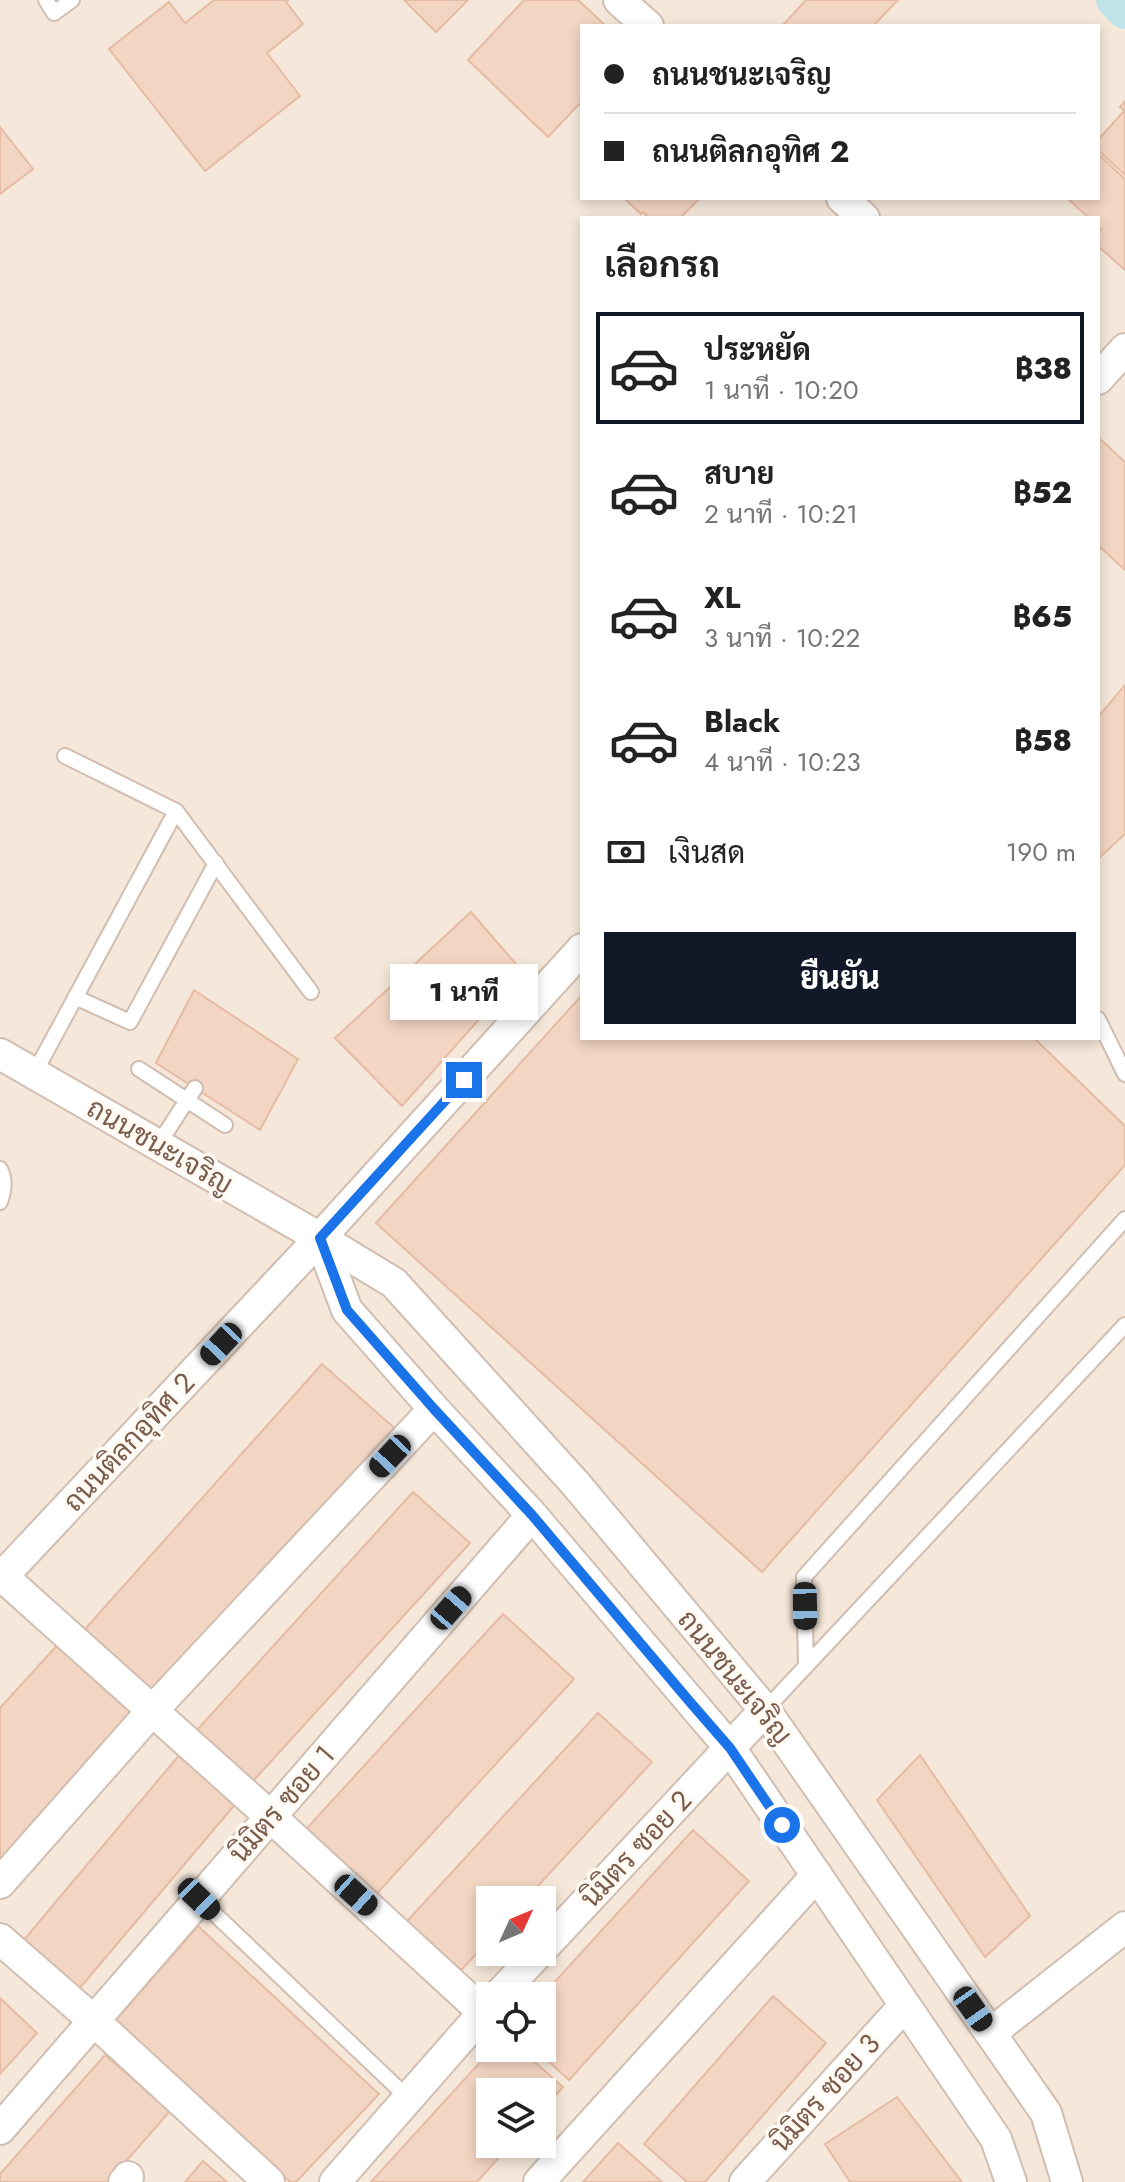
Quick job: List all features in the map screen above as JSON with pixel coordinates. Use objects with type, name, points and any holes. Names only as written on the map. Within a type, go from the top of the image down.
[{"type":"street","points":[[619,0],[646,24]]},
{"type":"street","points":[[844,200],[862,216]]},
{"type":"street","points":[[1100,377],[1125,349]]},
{"type":"street","name":"ถนนติลกอุทิศ 2","points":[[1,1578],[320,1238],[580,951]]},
{"type":"street","name":"ถนนชนะเจริญ","points":[[0,1054],[394,1283],[574,1482],[765,1710],[1046,2113],[1067,2182]]},
{"type":"street","name":"ถนนชนะเจริญ","points":[[320,1238],[347,1310],[532,1515],[730,1748],[996,2139],[1011,2182]]},
{"type":"street","points":[[0,1883],[151,1712],[434,1409]]},
{"type":"street","name":"นิมิตร ซอย 1","points":[[0,2129],[532,1515]]},
{"type":"street","points":[[1,1578],[271,1817],[476,1992]]},
{"type":"street","name":"นิมิตร ซอย 2","points":[[556,1934],[765,1710]]},
{"type":"street","points":[[539,2182],[817,1875]]},
{"type":"street","points":[[991,2033],[1125,1927]]},
{"type":"street","points":[[0,1939],[269,2182]]},
{"type":"street","name":"นิมิตร ซอย 2","points":[[511,1982],[526,1966]]},
{"type":"street","name":"นิมิตร ซอย 3","points":[[753,2179],[905,2005]]},
{"type":"street","name":"นิมิตร ซอย 2","points":[[335,2182],[476,2020]]},
{"type":"lane","points":[[46,0],[54,13],[72,0]]},
{"type":"lane","points":[[65,756],[176,811],[311,992]]},
{"type":"lane","points":[[34,1074],[176,811]]},
{"type":"lane","points":[[75,997],[130,1022],[216,863]]},
{"type":"lane","points":[[1100,1023],[1125,1073]]},
{"type":"lane","points":[[139,1069],[191,1094],[225,1125]]},
{"type":"lane","points":[[158,1145],[191,1094]]},
{"type":"lane","points":[[0,1169],[4,1191],[0,1202]]},
{"type":"lane","points":[[806,1665],[804,1577],[1125,1219]]},
{"type":"lane","points":[[765,1710],[1125,1325]]},
{"type":"lane","points":[[199,1899],[408,2098]]},
{"type":"shaded area","points":[[0,0],[1125,0],[1125,2182],[0,2182]]},
{"type":"building","points":[[214,0],[288,0],[286,2],[303,24],[267,53],[300,96],[205,171],[109,49],[169,2],[185,23]]},
{"type":"building","points":[[404,0],[468,0],[436,32]]},
{"type":"building","points":[[524,0],[578,0],[604,24],[580,24],[580,103],[548,137],[468,60]]},
{"type":"building","points":[[806,0],[898,0],[875,24],[784,24]]},
{"type":"building","points":[[1125,101],[1125,175],[1100,152],[1100,138],[1124,111],[1120,107]]},
{"type":"building","points":[[0,127],[33,169],[0,194]]},
{"type":"building","points":[[1100,156],[1125,179],[1125,270],[1100,248],[1100,216],[1087,216],[1069,200],[1100,200]]},
{"type":"building","points":[[626,200],[698,200],[682,216],[641,214]]},
{"type":"building","points":[[1100,439],[1125,462],[1125,570],[1100,547]]},
{"type":"building","points":[[1125,685],[1125,834],[1100,857],[1100,715]]},
{"type":"building","points":[[471,912],[522,971],[402,1106],[335,1038]]},
{"type":"building","points":[[194,990],[298,1059],[260,1130],[156,1063]]},
{"type":"building","points":[[580,997],[580,1040],[1036,1040],[1125,1126],[1125,1165],[762,1572],[376,1223]]},
{"type":"building","points":[[322,1364],[400,1433],[154,1707],[77,1638]]},
{"type":"building","points":[[413,1492],[470,1543],[244,1791],[188,1740]]},
{"type":"building","points":[[503,1614],[574,1679],[369,1902],[298,1838]]},
{"type":"building","points":[[61,1641],[144,1717],[0,1874],[0,1708]]},
{"type":"building","points":[[598,1713],[652,1762],[538,1886],[476,1886],[476,1954],[453,1979],[399,1930]]},
{"type":"building","points":[[186,1747],[243,1795],[79,1989],[23,1941]]},
{"type":"building","points":[[920,1755],[1030,1916],[985,1957],[877,1800]]},
{"type":"building","points":[[693,1830],[749,1881],[569,2080],[549,2062],[556,2062],[555,1982]]},
{"type":"building","points":[[198,1926],[379,2094],[296,2182],[290,2182],[115,2021]]},
{"type":"building","points":[[773,1996],[826,2043],[705,2182],[687,2182],[644,2144]]},
{"type":"building","points":[[0,1998],[37,2033],[0,2074]]},
{"type":"building","points":[[105,2055],[170,2111],[108,2182],[0,2182],[0,2174]]},
{"type":"building","points":[[480,2062],[535,2062],[553,2078],[476,2078],[476,2158],[498,2158],[477,2182],[371,2182]]},
{"type":"building","points":[[556,2081],[563,2087],[556,2095]]},
{"type":"building","points":[[897,2097],[962,2182],[850,2182],[825,2144]]},
{"type":"building","points":[[618,2143],[662,2182],[583,2182]]},
{"type":"building","points":[[203,2161],[227,2182],[185,2182]]},
{"type":"waterway","points":[[1114,0],[1125,11]]},
{"type":"route","points":[[464,1080],[320,1238],[347,1310],[532,1515],[730,1748],[782,1825]]}]
